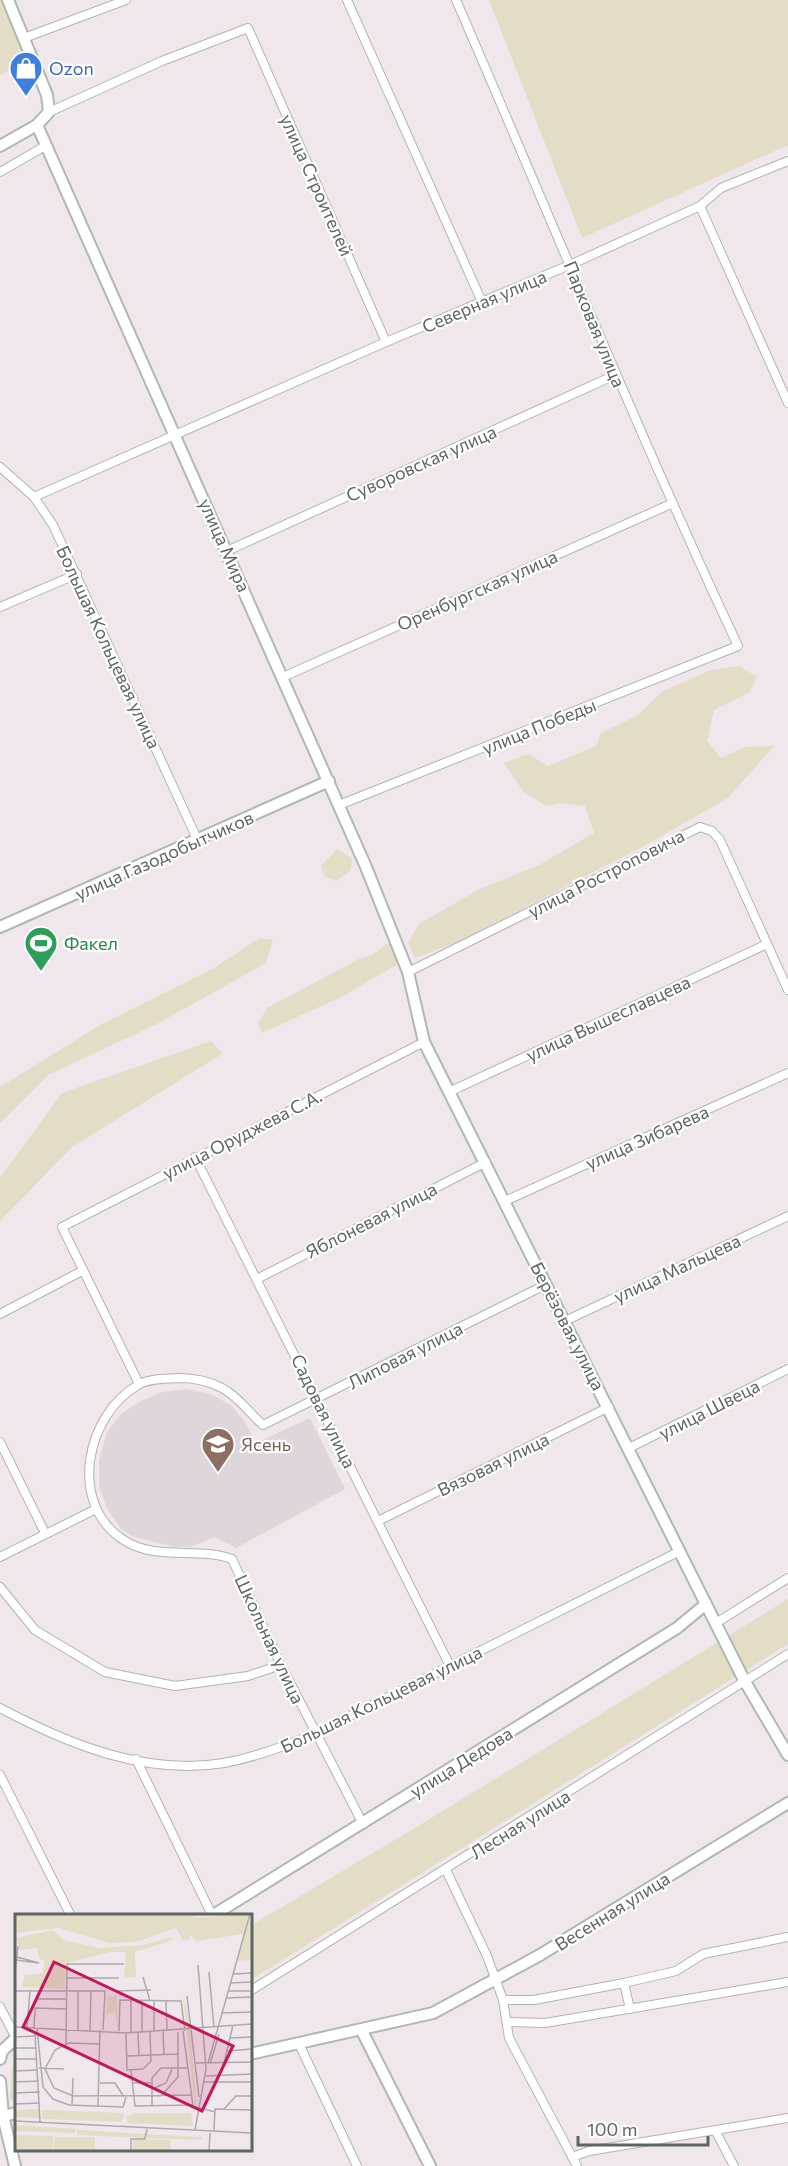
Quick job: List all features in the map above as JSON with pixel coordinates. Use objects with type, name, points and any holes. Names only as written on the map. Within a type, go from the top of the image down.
[{"type":"street","points":[[0,146],[37,125],[49,112],[47,95],[8,0]]},
{"type":"street","points":[[24,38],[126,0]]},
{"type":"street","points":[[347,0],[482,302]]},
{"type":"street","name":"Парковая улица","points":[[456,0],[572,264],[615,375],[671,504],[738,646]]},
{"type":"street","name":"улица Строителей","points":[[49,112],[162,61],[248,28],[386,342]]},
{"type":"street","name":"улица Мира","points":[[37,125],[283,676],[407,970]]},
{"type":"street","points":[[0,172],[45,146]]},
{"type":"street","name":"Северная улица","points":[[34,497],[386,342],[572,264],[700,206],[721,188],[788,161]]},
{"type":"street","points":[[700,206],[788,403]]},
{"type":"street","name":"Суворовская улица","points":[[228,551],[615,375]]},
{"type":"street","name":"Большая Кольцевая улица","points":[[0,467],[34,497],[53,525],[198,841]]},
{"type":"street","name":"Оренбургская улица","points":[[283,676],[671,504]]},
{"type":"street","points":[[0,607],[77,574]]},
{"type":"street","name":"улица Победы","points":[[339,805],[738,646]]},
{"type":"street","name":"улица Газодобытчиков","points":[[0,927],[198,841],[328,781]]},
{"type":"street","name":"улица Ростроповича","points":[[407,970],[700,827],[712,831],[720,840],[788,990]]},
{"type":"street","name":"улица Вышеславцева","points":[[449,1092],[767,944]]},
{"type":"street","name":"Берёзовая улица","points":[[407,970],[424,1041],[630,1448],[744,1680],[788,1755]]},
{"type":"street","name":"улица Оруджева С.А.","points":[[82,1271],[62,1227],[424,1041]]},
{"type":"street","name":"улица Зибарева","points":[[505,1201],[788,1073]]},
{"type":"street","name":"Садовая улица","points":[[195,1157],[318,1398],[450,1666]]},
{"type":"street","name":"Яблоневая улица","points":[[257,1279],[486,1162]]},
{"type":"street","name":"улица Мальцева","points":[[565,1321],[788,1216]]},
{"type":"street","points":[[0,1314],[82,1271],[139,1384]]},
{"type":"street","name":"Липовая улица","points":[[139,1384],[163,1379],[202,1380],[222,1388],[239,1400],[262,1425],[546,1284]]},
{"type":"street","name":"улица Швеца","points":[[630,1448],[788,1369]]},
{"type":"street","name":"Школьная улица","points":[[139,1384],[114,1405],[98,1428],[90,1454],[90,1481],[96,1509],[108,1529],[141,1549],[161,1553],[216,1553],[232,1559],[281,1665],[363,1824]]},
{"type":"street","name":"Вязовая улица","points":[[378,1521],[609,1407]]},
{"type":"street","points":[[0,1442],[45,1533]]},
{"type":"street","points":[[0,1557],[96,1509]]},
{"type":"street","name":"Большая Кольцевая улица","points":[[0,1708],[44,1731],[95,1752],[136,1759],[177,1765],[223,1763],[271,1752],[316,1733],[680,1551]]},
{"type":"street","points":[[716,1623],[788,1578]]},
{"type":"street","points":[[0,1587],[35,1630],[105,1672],[175,1686],[248,1676],[281,1665]]},
{"type":"street","name":"улица Дедова","points":[[214,1914],[363,1824],[677,1628],[706,1604]]},
{"type":"street","name":"Лесная улица","points":[[252,1990],[788,1654]]},
{"type":"street","points":[[136,1759],[212,1914]]},
{"type":"street","points":[[0,1775],[70,1914]]},
{"type":"street","name":"Весенная улица","points":[[252,2054],[362,2031],[433,2013],[495,1982],[788,1803]]},
{"type":"street","points":[[446,1870],[487,1956],[503,2000],[509,2038],[577,2166]]},
{"type":"street","points":[[503,2000],[534,2000],[624,1983],[676,1971],[702,1954],[788,1937]]},
{"type":"street","points":[[507,2022],[545,2023],[788,1982]]},
{"type":"street","points":[[624,1983],[630,2009]]},
{"type":"street","points":[[0,2007],[15,2036]]},
{"type":"street","points":[[362,2031],[430,2166]]},
{"type":"street","points":[[0,2059],[2,2051],[15,2039]]},
{"type":"street","points":[[298,2044],[357,2166]]},
{"type":"street","points":[[0,2081],[2,2117],[15,2166]]},
{"type":"street","points":[[572,2157],[589,2151],[716,2132],[788,2118]]},
{"type":"street","points":[[716,2132],[734,2166]]},
{"type":"shaded area","points":[[0,0],[5,0],[31,59],[0,75]]},
{"type":"shaded area","points":[[489,0],[788,0],[788,145],[582,238]]},
{"type":"shaded area","points":[[739,666],[757,677],[750,692],[714,710],[707,741],[721,758],[745,747],[774,746],[728,798],[644,846],[456,943],[415,958],[408,943],[419,924],[478,890],[539,865],[594,833],[585,806],[559,803],[546,806],[523,791],[504,763],[528,754],[548,766],[596,746],[601,733],[638,715],[663,691],[711,670]]},
{"type":"shaded area","points":[[337,849],[352,858],[351,870],[337,881],[325,877],[321,866]]},
{"type":"shaded area","points":[[260,938],[273,940],[266,963],[157,1024],[48,1075],[0,1123],[0,1087],[100,1025],[214,968]]},
{"type":"shaded area","points":[[389,942],[398,964],[341,997],[262,1033],[258,1024],[267,1008],[359,959],[372,955]]},
{"type":"shaded area","points":[[211,1041],[222,1054],[72,1147],[0,1221],[0,1178],[62,1093]]},
{"type":"shaded area","name":"Ясень","points":[[185,1389],[208,1393],[231,1405],[245,1422],[256,1443],[310,1418],[345,1489],[236,1548],[215,1537],[190,1547],[175,1547],[134,1537],[121,1529],[108,1510],[99,1487],[99,1460],[107,1432],[121,1414],[139,1402],[162,1392]]},
{"type":"shaded area","points":[[788,1599],[788,1644],[252,1979],[252,1925],[415,1828]]},
{"type":"shaded area","points":[[15,2064],[15,2100],[10,2101],[12,2066]]},
{"type":"place","name":"Ozon","points":[[26,97]]},
{"type":"place","name":"Факел","points":[[41,972]]},
{"type":"place","name":"Ясень","points":[[218,1473]]}]
